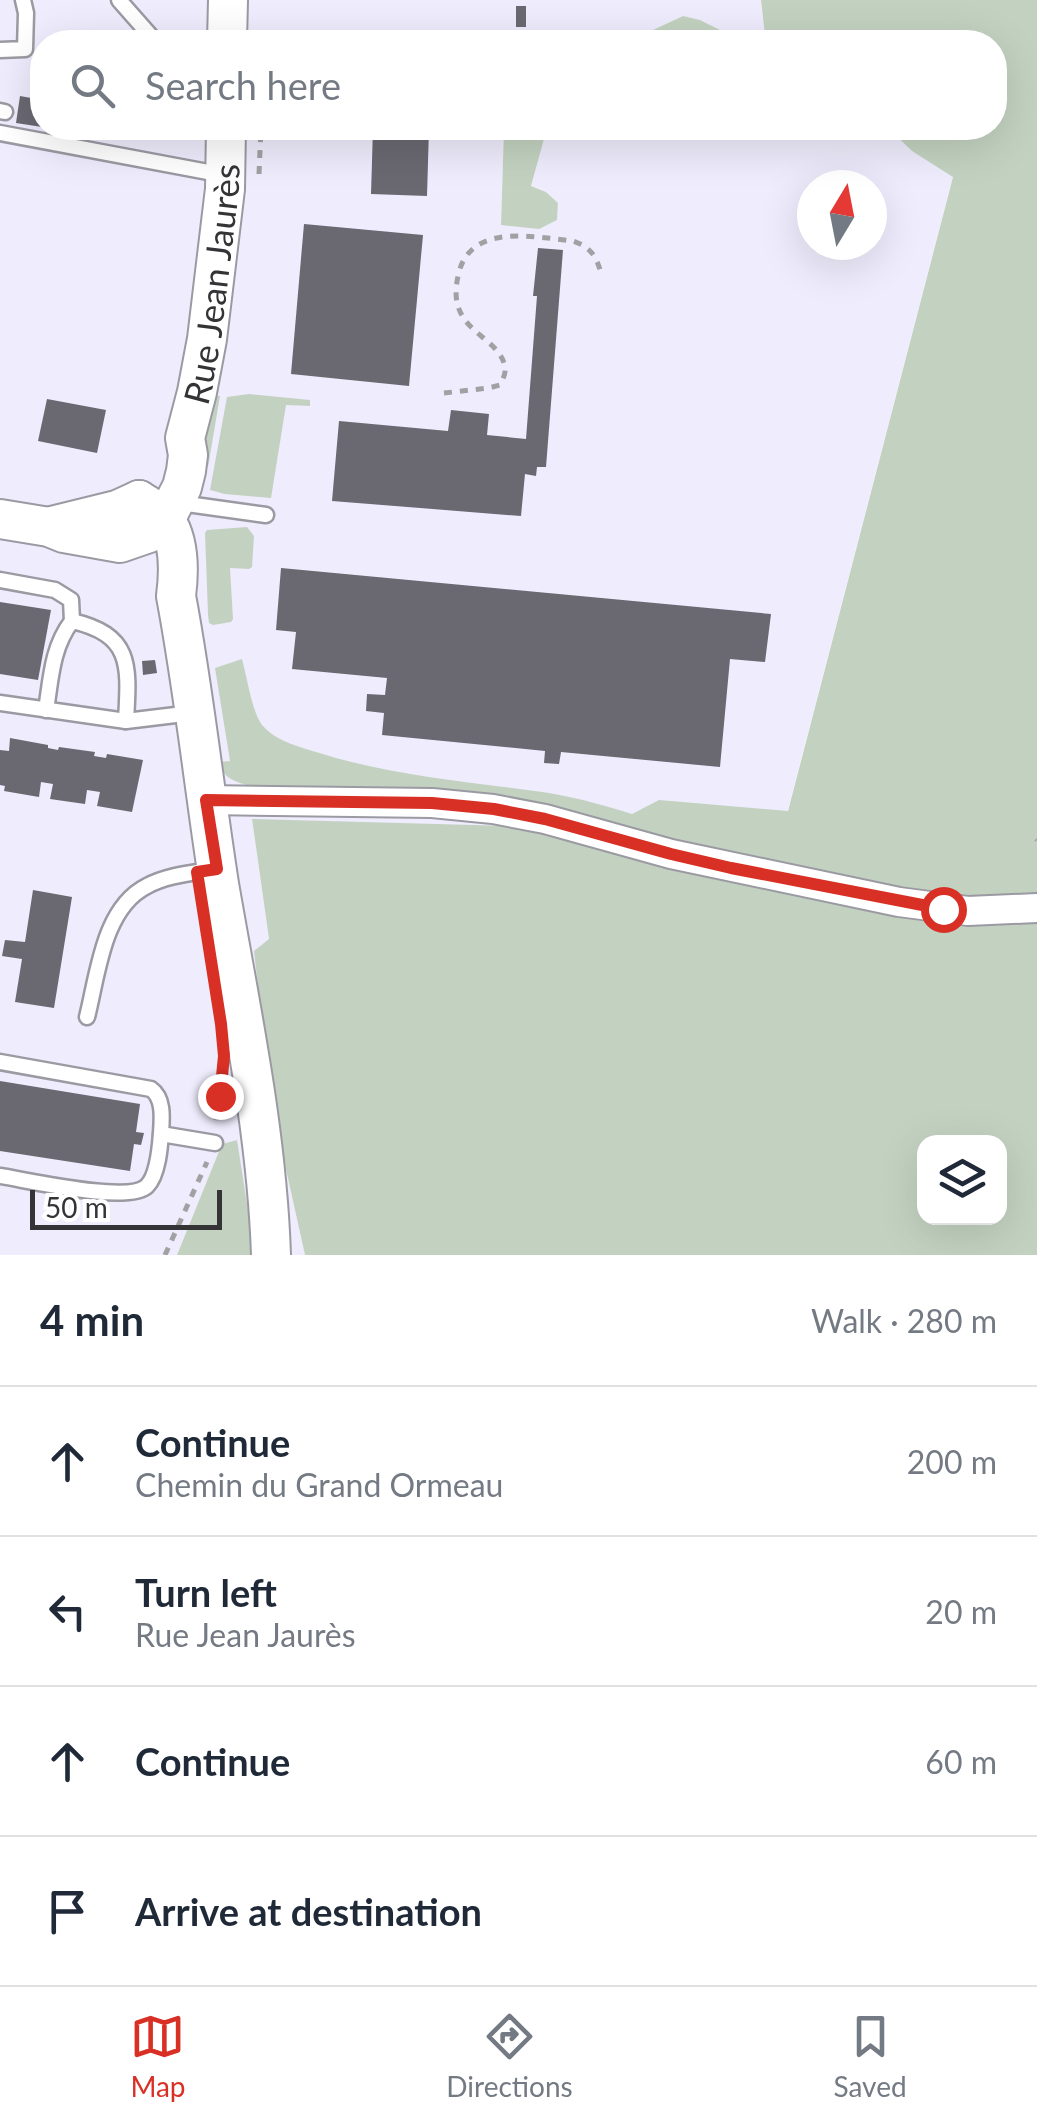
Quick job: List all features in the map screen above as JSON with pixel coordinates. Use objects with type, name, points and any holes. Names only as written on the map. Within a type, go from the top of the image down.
[{"type":"street","points":[[227,30],[228,0]]},
{"type":"street","name":"Rue Jean Jaurès","points":[[229,140],[241,181],[185,438],[186,471],[148,526],[173,539],[178,565],[176,596],[253,1086],[270,1207],[271,1255]]},
{"type":"street","points":[[0,520],[64,533],[148,526]]},
{"type":"street","points":[[206,800],[432,803],[494,809],[671,854],[882,898],[956,910],[1037,908]]},
{"type":"street","name":"Rue Jean Jaurès","points":[[270,1207],[283,1255]]},
{"type":"lane","points":[[0,50],[26,49],[23,0]]},
{"type":"lane","points":[[119,0],[145,30]]},
{"type":"lane","points":[[0,134],[30,140]]},
{"type":"lane","points":[[31,140],[241,181]]},
{"type":"lane","points":[[148,526],[266,514]]},
{"type":"lane","points":[[0,580],[55,590],[71,600],[72,621],[56,647],[46,710]]},
{"type":"lane","points":[[72,621],[100,628],[114,638],[128,675],[126,721]]},
{"type":"lane","points":[[0,703],[126,721],[194,713]]},
{"type":"lane","points":[[87,1016],[111,922],[124,903],[146,886],[217,869]]},
{"type":"lane","points":[[0,1062],[151,1089],[160,1102],[161,1134],[154,1174],[147,1186],[130,1194],[0,1176]]},
{"type":"lane","points":[[161,1134],[216,1143]]},
{"type":"path","points":[[241,181],[256,140]]},
{"type":"path","points":[[444,392],[489,388],[500,385],[504,376],[504,361],[465,321],[456,305],[461,263],[475,245],[498,236],[573,241],[592,252],[601,272]]},
{"type":"path","points":[[216,1120],[222,1083]]},
{"type":"path","points":[[165,1255],[216,1143]]},
{"type":"shaded area","points":[[0,0],[761,0],[764,30],[720,30],[683,16],[654,30],[30,30],[30,140],[504,140],[501,225],[557,220],[558,203],[531,186],[544,140],[901,140],[953,176],[768,886],[252,819],[269,940],[285,1165],[305,1255],[255,1255],[236,1140],[222,1145],[177,1255],[0,1255]]},
{"type":"green space","points":[[761,0],[1037,0],[1037,1255],[305,1255],[266,1059],[254,951],[269,939],[252,819],[514,826],[767,886],[426,791],[246,785],[225,775],[217,762],[230,761],[215,668],[242,659],[262,725],[287,742],[343,760],[560,795],[632,814],[659,800],[788,811],[953,177],[901,140],[1007,140],[1007,30],[764,30]]},
{"type":"green space","points":[[683,16],[700,20],[720,30],[653,30]]},
{"type":"green space","points":[[504,140],[544,140],[531,186],[558,203],[557,220],[539,229],[501,225]]},
{"type":"green space","points":[[249,394],[310,400],[310,406],[286,405],[271,498],[210,490],[227,397]]},
{"type":"green space","points":[[210,395],[220,396],[208,467],[200,466]]},
{"type":"green space","points":[[247,527],[254,536],[252,567],[230,568],[233,619],[213,625],[208,614],[205,533]]},
{"type":"green space","points":[[237,1140],[255,1255],[177,1255],[222,1144]]},
{"type":"building","points":[[516,6],[526,6],[526,27],[516,27]]},
{"type":"building","points":[[20,96],[30,98],[30,125],[16,123]]},
{"type":"building","points":[[373,140],[429,140],[427,196],[371,194]]},
{"type":"building","points":[[304,224],[423,235],[409,386],[291,374]]},
{"type":"building","points":[[538,248],[563,250],[546,467],[537,467],[536,476],[525,474],[521,516],[332,501],[339,421],[448,431],[451,410],[489,414],[487,435],[526,439]]},
{"type":"building","points":[[47,399],[106,410],[97,453],[38,441]]},
{"type":"building","points":[[281,568],[771,614],[765,662],[730,659],[720,767],[561,752],[559,764],[544,763],[545,751],[382,735],[384,713],[366,711],[367,694],[385,695],[387,678],[292,669],[296,632],[276,630]]},
{"type":"building","points":[[0,602],[51,610],[38,680],[0,674]]},
{"type":"building","points":[[155,660],[157,673],[143,675],[142,661]]},
{"type":"building","points":[[10,738],[58,750],[59,747],[95,752],[94,756],[106,758],[107,754],[143,760],[132,812],[97,806],[100,792],[87,790],[85,804],[50,799],[53,784],[41,782],[39,797],[4,791],[5,786],[0,785],[0,750],[9,751]]},
{"type":"building","points":[[33,890],[72,897],[54,1008],[15,1002],[22,959],[2,956],[5,940],[25,942]]},
{"type":"building","points":[[0,1081],[140,1104],[136,1132],[144,1133],[141,1145],[134,1144],[130,1171],[0,1151]]},
{"type":"route","points":[[220,1096],[224,1056],[221,1024],[197,872],[217,869],[206,800],[432,803],[494,809],[731,868],[943,909]]}]
